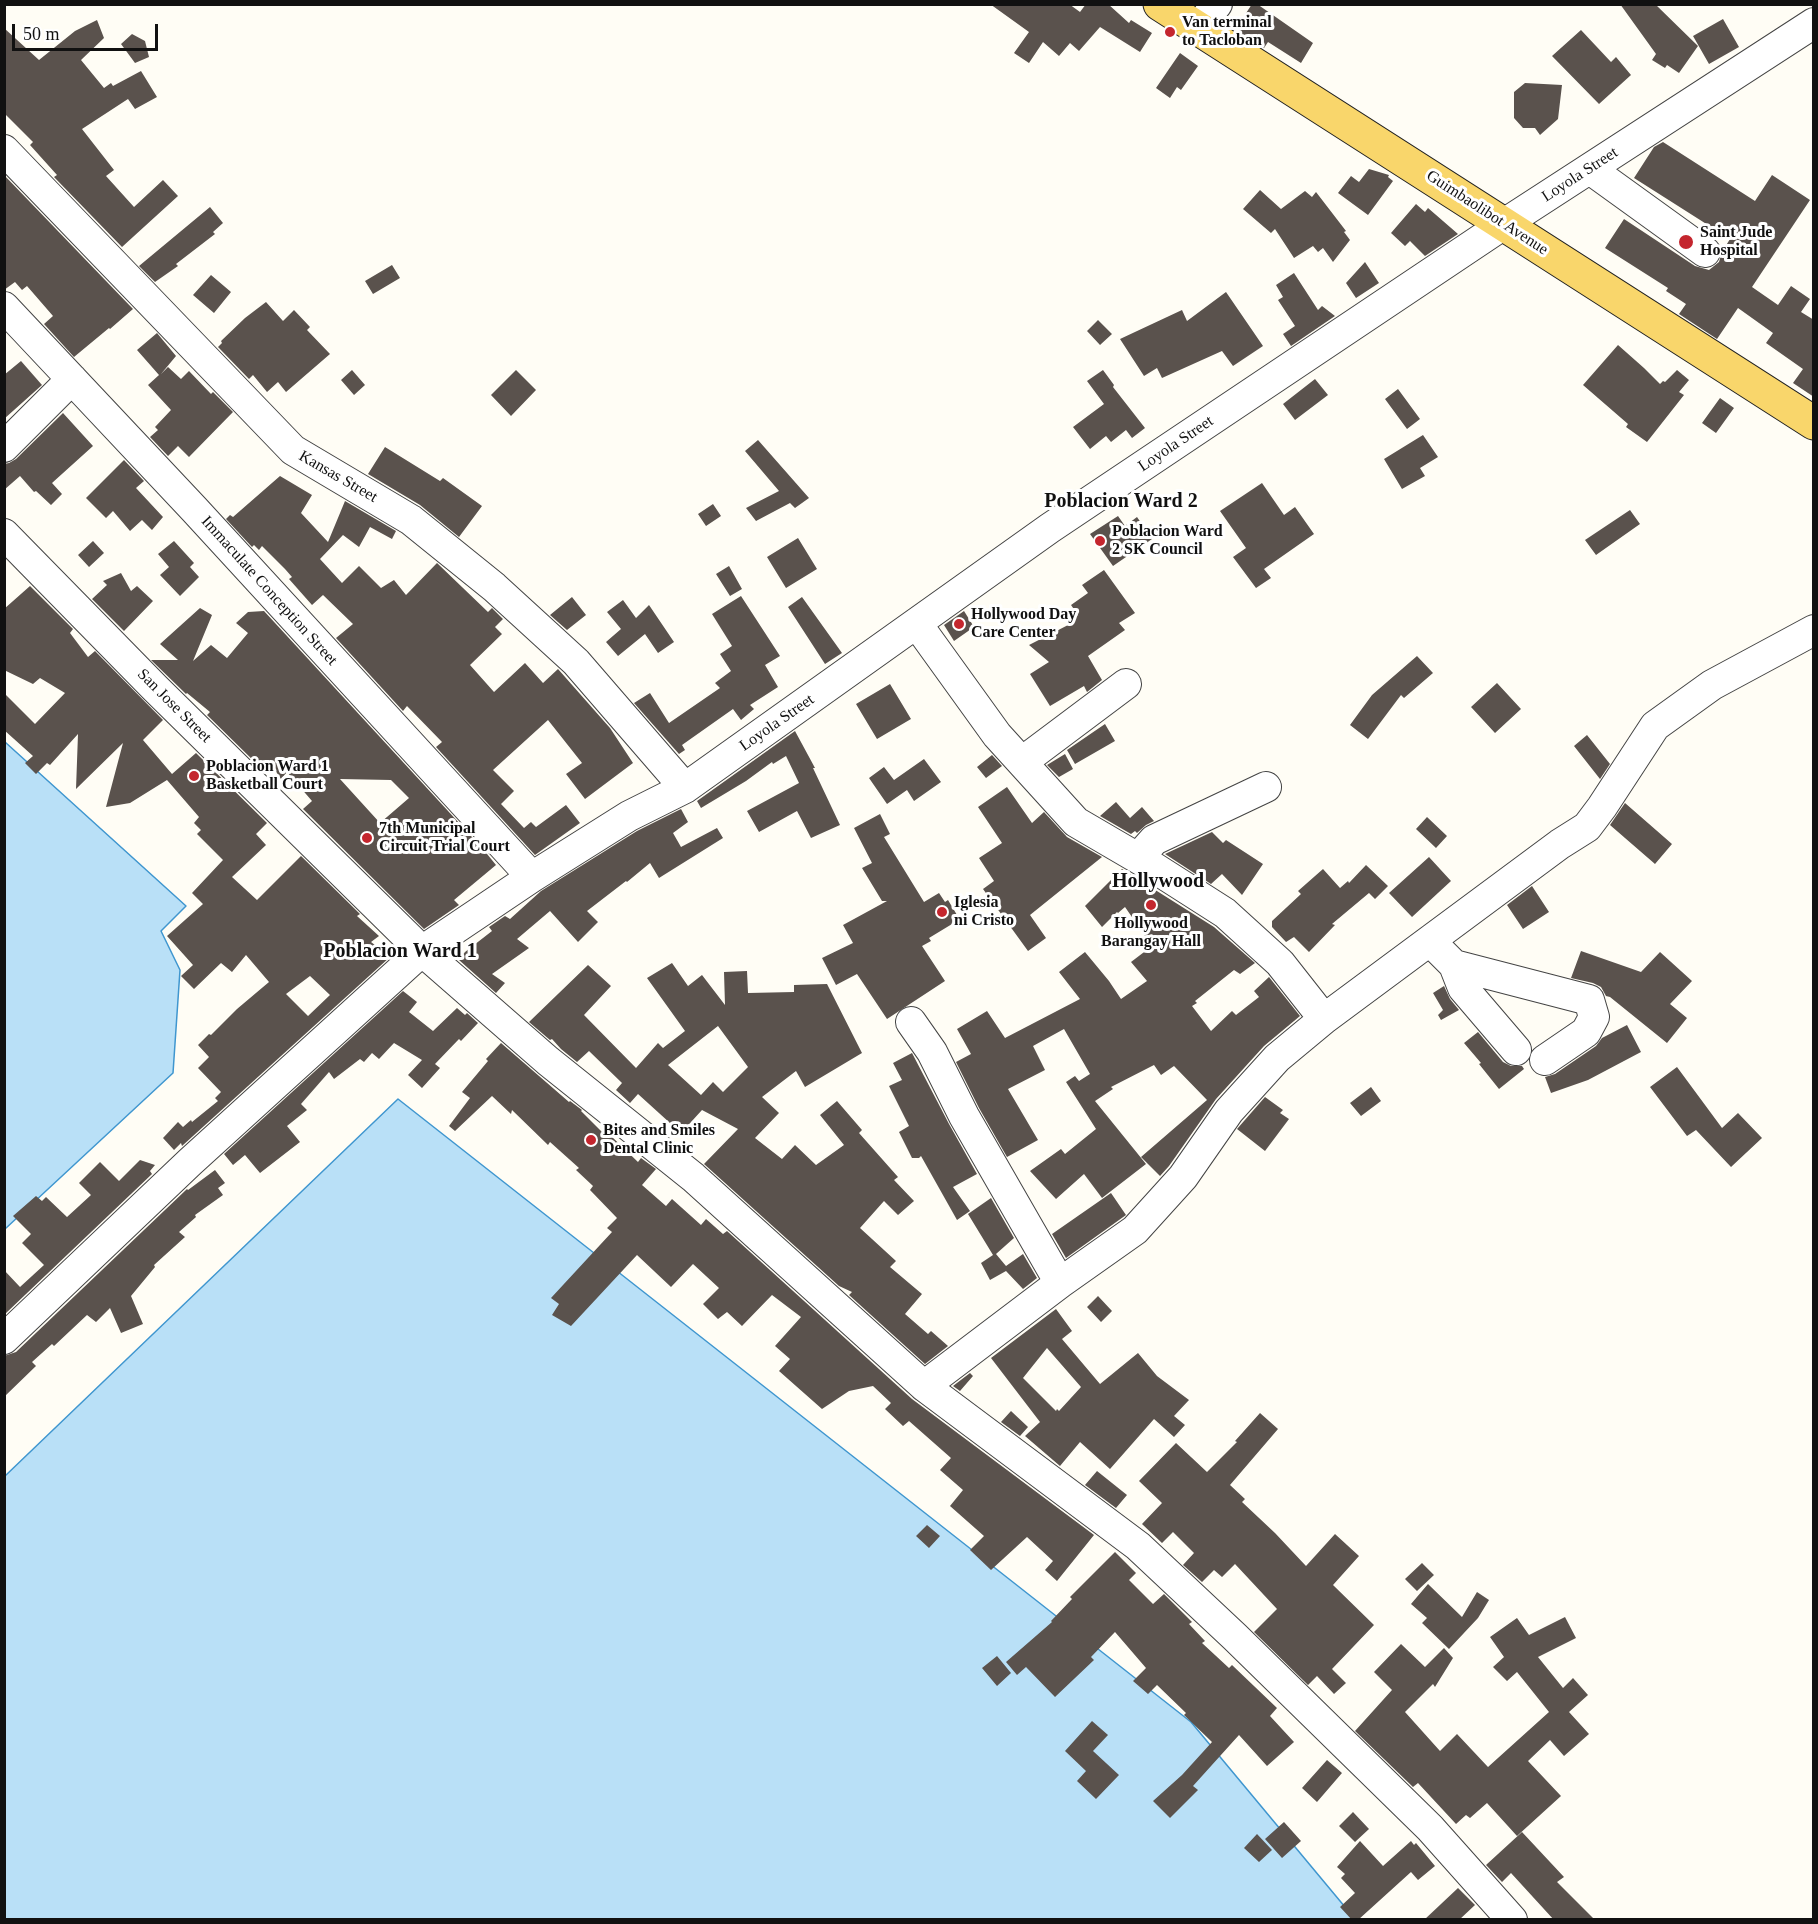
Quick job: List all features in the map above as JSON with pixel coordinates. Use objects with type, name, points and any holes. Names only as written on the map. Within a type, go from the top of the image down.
[{"type":"main road","name":"Guimbaolibot Avenue","points":[[1160,4],[1208,16],[1504,224],[1814,423]]},
{"type":"street","name":"Loyola Street","points":[[4,1338],[190,1162],[422,951],[532,877],[629,816],[685,788],[1050,528],[1504,224],[1814,23]]},
{"type":"street","name":"Kansas Street","points":[[4,150],[293,450],[411,520],[494,587],[576,662],[685,788]]},
{"type":"street","points":[[1590,169],[1705,252]]},
{"type":"street","name":"Immaculate Conception Street","points":[[4,307],[532,877]]},
{"type":"street","points":[[4,447],[72,379]]},
{"type":"street","name":"San Jose Street","points":[[4,534],[155,688],[422,951],[548,1060],[693,1177],[924,1386],[1138,1546],[1235,1637],[1430,1828],[1512,1920]]},
{"type":"street","points":[[917,624],[997,735],[1076,822],[1225,913],[1280,963],[1324,1019]]},
{"type":"street","points":[[924,1386],[1060,1283],[1135,1230],[1183,1177],[1237,1102],[1277,1058],[1324,1019],[1560,844],[1587,827],[1655,726],[1712,685],[1814,630]]},
{"type":"street","points":[[1022,762],[1126,684]]},
{"type":"street","points":[[1138,858],[1154,840],[1266,787]]},
{"type":"street","points":[[1430,941],[1454,965],[1462,988],[1516,1050]]},
{"type":"street","points":[[1454,965],[1589,1000],[1594,1017],[1586,1032],[1545,1060]]},
{"type":"street","points":[[911,1022],[932,1052],[964,1116],[1060,1283]]},
{"type":"water","points":[[5,742],[186,906],[161,931],[180,970],[173,1073],[5,1229]]},
{"type":"water","points":[[398,1099],[1191,1722],[1355,1919],[5,1920],[5,1476]]},
{"type":"building","points":[[990,4],[1069,4],[1080,12],[1086,4],[1108,4],[1129,23],[1131,20],[1152,33],[1140,52],[1100,27],[1079,51],[1070,43],[1059,56],[1043,42],[1029,63],[1014,53],[1029,32]]},
{"type":"building","points":[[1252,4],[1257,4],[1313,43],[1301,63],[1268,42],[1264,48],[1235,30]]},
{"type":"building","points":[[1620,4],[1655,4],[1698,46],[1679,73],[1667,65],[1665,68],[1652,60],[1656,54]]},
{"type":"building","points":[[1723,19],[1739,47],[1709,64],[1693,36]]},
{"type":"building","points":[[97,20],[104,38],[81,60],[104,88],[111,83],[113,86],[141,71],[157,97],[135,109],[128,99],[82,129],[114,170],[106,176],[134,207],[163,180],[178,196],[122,247],[54,177],[57,175],[30,145],[33,142],[4,113],[4,28],[39,60],[75,31]]},
{"type":"building","points":[[1581,30],[1611,62],[1616,57],[1631,75],[1599,104],[1552,56]]},
{"type":"building","points":[[132,34],[145,41],[149,57],[135,63],[121,44]]},
{"type":"building","points":[[1180,53],[1198,66],[1181,90],[1177,87],[1170,98],[1156,88]]},
{"type":"building","points":[[1525,83],[1562,85],[1558,119],[1540,135],[1535,128],[1523,128],[1514,118],[1514,92]]},
{"type":"building","points":[[1663,142],[1755,201],[1772,175],[1810,200],[1752,287],[1778,305],[1791,286],[1810,299],[1801,312],[1814,320],[1814,397],[1793,383],[1803,369],[1766,343],[1773,333],[1738,308],[1717,339],[1679,314],[1686,304],[1666,291],[1668,288],[1605,248],[1624,219],[1695,266],[1709,270],[1719,262],[1730,239],[1634,178],[1654,147]]},
{"type":"building","points":[[1369,169],[1389,175],[1388,177],[1393,181],[1368,215],[1338,193],[1351,176],[1359,182]]},
{"type":"building","points":[[4,175],[133,309],[74,357],[44,324],[53,316],[27,286],[22,290],[15,282],[4,290]]},
{"type":"building","points":[[1260,190],[1281,209],[1305,191],[1312,197],[1316,192],[1346,231],[1344,232],[1350,240],[1333,262],[1323,248],[1318,252],[1313,246],[1294,258],[1275,229],[1271,233],[1243,209]]},
{"type":"building","points":[[1416,204],[1425,212],[1428,208],[1458,234],[1425,256],[1410,241],[1405,246],[1391,233]]},
{"type":"building","points":[[210,207],[223,223],[213,232],[215,234],[176,264],[178,266],[155,282],[139,266]]},
{"type":"building","points":[[1365,262],[1379,283],[1356,298],[1346,283]]},
{"type":"building","points":[[392,265],[400,278],[373,294],[365,281]]},
{"type":"building","points":[[1294,273],[1318,310],[1322,306],[1335,316],[1291,346],[1283,334],[1295,326],[1278,300],[1283,297],[1276,285]]},
{"type":"building","points":[[211,275],[231,292],[214,313],[193,295]]},
{"type":"building","points":[[1226,292],[1263,346],[1233,366],[1222,351],[1162,378],[1157,368],[1144,376],[1120,339],[1182,310],[1187,321]]},
{"type":"building","points":[[266,302],[283,321],[294,310],[310,327],[307,330],[330,354],[286,392],[278,382],[267,392],[253,375],[249,379],[218,347],[221,341],[245,318]]},
{"type":"building","points":[[1098,320],[1112,334],[1100,345],[1087,331]]},
{"type":"building","points":[[157,333],[176,356],[161,374],[168,367],[181,379],[189,371],[211,394],[213,392],[233,412],[189,457],[178,446],[168,456],[150,437],[158,430],[155,427],[171,410],[148,385],[159,375],[137,350]]},
{"type":"building","points":[[1618,345],[1660,384],[1677,370],[1689,380],[1679,392],[1684,395],[1647,442],[1626,427],[1628,424],[1583,385]]},
{"type":"building","points":[[21,361],[42,385],[4,419],[4,375]]},
{"type":"building","points":[[352,370],[365,385],[354,395],[341,380]]},
{"type":"building","points":[[516,370],[536,390],[511,416],[491,395]]},
{"type":"building","points":[[1103,370],[1114,385],[1113,387],[1145,428],[1132,438],[1126,430],[1111,442],[1106,436],[1090,449],[1073,427],[1104,404],[1087,381]]},
{"type":"building","points":[[1315,379],[1328,395],[1295,420],[1283,404]]},
{"type":"building","points":[[1398,389],[1420,419],[1407,429],[1385,399]]},
{"type":"building","points":[[1720,398],[1734,408],[1716,433],[1702,423]]},
{"type":"building","points":[[63,413],[93,446],[52,483],[62,494],[51,505],[36,491],[34,492],[20,476],[4,490],[4,464],[16,459]]},
{"type":"building","points":[[1423,435],[1438,457],[1420,468],[1425,476],[1402,489],[1384,459]]},
{"type":"building","points":[[758,440],[809,498],[795,508],[790,503],[756,521],[746,508],[779,491],[745,451]]},
{"type":"building","points":[[385,447],[440,481],[443,478],[482,506],[459,537],[420,505],[368,474]]},
{"type":"building","points":[[124,460],[144,481],[136,488],[163,517],[152,530],[142,520],[130,531],[113,511],[106,518],[86,498]]},
{"type":"building","points":[[280,476],[312,495],[301,513],[328,542],[345,501],[396,531],[392,539],[370,527],[359,547],[343,535],[320,559],[342,583],[359,566],[381,588],[394,580],[406,595],[437,563],[488,612],[492,608],[503,619],[495,627],[502,634],[470,665],[494,692],[525,663],[543,683],[558,669],[610,728],[633,763],[585,799],[566,774],[582,763],[548,720],[493,770],[514,791],[501,804],[524,828],[531,822],[536,827],[566,805],[580,823],[535,855],[436,747],[442,742],[407,706],[403,711],[336,638],[353,624],[323,595],[312,605],[289,579],[292,577],[262,546],[259,550],[254,545],[252,547],[226,519],[230,515],[233,517]]},
{"type":"building","points":[[1262,483],[1284,515],[1295,507],[1314,534],[1264,569],[1271,578],[1256,588],[1233,557],[1246,548],[1220,511]]},
{"type":"building","points":[[713,504],[721,516],[706,526],[698,514]]},
{"type":"building","points":[[1630,510],[1640,524],[1596,555],[1585,540]]},
{"type":"building","points":[[1118,516],[1125,526],[1137,517],[1152,539],[1113,566],[1090,534]]},
{"type":"building","points":[[798,538],[817,569],[786,588],[767,557]]},
{"type":"building","points":[[93,541],[104,553],[89,567],[78,555]]},
{"type":"building","points":[[174,541],[194,563],[190,567],[199,577],[180,596],[160,575],[169,567],[158,554]]},
{"type":"building","points":[[729,566],[742,589],[730,596],[716,574]]},
{"type":"building","points":[[1104,570],[1135,613],[1119,623],[1125,630],[1088,656],[1102,680],[1087,692],[1084,686],[1050,706],[1030,674],[1049,662],[1029,645],[1074,622],[1072,619],[1078,615],[1071,605],[1088,593],[1082,585]]},
{"type":"building","points":[[121,573],[131,591],[137,586],[153,601],[124,631],[92,599],[107,585],[103,581]]},
{"type":"building","points":[[30,586],[73,629],[70,633],[88,657],[95,651],[163,720],[143,740],[172,774],[196,753],[267,823],[256,834],[266,845],[232,877],[257,900],[301,856],[360,914],[357,916],[379,936],[371,942],[390,957],[182,1146],[181,1143],[174,1150],[163,1138],[178,1122],[183,1127],[191,1120],[192,1122],[218,1101],[215,1098],[221,1092],[198,1068],[209,1057],[198,1045],[269,982],[246,955],[232,972],[221,963],[194,989],[181,976],[193,965],[167,936],[203,904],[192,893],[223,860],[197,834],[201,830],[194,823],[199,817],[167,780],[130,803],[106,807],[123,743],[76,789],[78,734],[50,765],[47,763],[36,774],[25,763],[33,756],[4,730],[4,693],[35,724],[65,693],[40,678],[33,684],[4,670],[4,609]],"holes":[[[310,976],[330,995],[308,1016],[286,994]]]},
{"type":"building","points":[[741,596],[780,656],[765,665],[778,687],[750,705],[754,709],[741,720],[733,709],[682,745],[685,750],[679,754],[634,703],[650,693],[669,723],[720,688],[715,683],[731,671],[720,654],[732,646],[712,614]]},
{"type":"building","points":[[572,597],[586,615],[567,630],[550,615]]},
{"type":"building","points":[[802,597],[842,653],[825,664],[788,607]]},
{"type":"building","points":[[623,600],[636,618],[649,605],[674,642],[658,653],[645,634],[618,656],[606,642],[621,629],[607,612]]},
{"type":"building","points":[[200,608],[212,615],[193,661],[211,645],[227,658],[248,633],[236,623],[248,612],[264,611],[496,865],[454,900],[459,905],[424,929],[303,809],[312,801],[287,772],[281,779],[269,761],[261,768],[207,715],[210,712],[186,694],[151,660],[178,660],[160,644]],"holes":[[[340,779],[391,780],[409,798],[380,823]]]},
{"type":"building","name":"Hollywood Day Care Center","points":[[964,611],[974,627],[954,641],[944,625]]},
{"type":"building","points":[[1417,656],[1433,673],[1404,698],[1401,695],[1368,739],[1350,725],[1372,695]]},
{"type":"building","points":[[1497,683],[1521,709],[1495,733],[1471,707]]},
{"type":"building","points":[[890,684],[911,719],[877,739],[856,704]]},
{"type":"building","points":[[1105,724],[1115,741],[1075,764],[1067,750]]},
{"type":"building","points":[[795,731],[815,768],[813,768],[840,825],[811,838],[797,811],[759,832],[747,811],[799,783],[786,756],[773,764],[772,762],[746,781],[701,808],[697,801]]},
{"type":"building","points":[[1587,735],[1610,764],[1600,779],[1574,746]]},
{"type":"building","points":[[1065,754],[1073,769],[1059,777],[1047,765]]},
{"type":"building","points":[[992,755],[1002,766],[986,778],[977,767]]},
{"type":"building","points":[[924,759],[941,782],[914,801],[907,790],[887,804],[869,778],[884,767],[894,780]]},
{"type":"building","points":[[1007,787],[1032,823],[1044,812],[1067,837],[1102,857],[1030,915],[1046,938],[1028,951],[983,889],[994,881],[979,858],[1002,843],[978,807]]},
{"type":"building","points":[[1116,802],[1130,818],[1142,807],[1154,821],[1137,833],[1135,831],[1131,834],[1100,816]]},
{"type":"building","points":[[1625,803],[1672,844],[1655,864],[1610,825]]},
{"type":"building","points":[[681,809],[688,822],[673,833],[681,847],[717,828],[723,838],[659,878],[650,863],[587,911],[598,922],[578,942],[550,911],[517,939],[529,948],[492,974],[505,983],[496,993],[459,960],[465,952],[492,931],[489,927],[505,916],[510,919],[541,891],[637,831]]},
{"type":"building","points":[[880,814],[890,834],[884,837],[924,902],[939,893],[945,902],[948,900],[957,915],[957,921],[929,938],[931,941],[922,946],[945,981],[887,1019],[857,974],[836,985],[822,958],[853,943],[843,925],[887,901],[882,901],[862,868],[872,863],[854,828]]},
{"type":"building","points":[[1427,817],[1447,836],[1436,848],[1416,829]]},
{"type":"building","points":[[1212,832],[1223,843],[1226,840],[1263,864],[1242,895],[1222,874],[1211,884],[1165,854]]},
{"type":"building","points":[[1429,857],[1451,881],[1412,917],[1389,893]]},
{"type":"building","points":[[1366,865],[1388,886],[1375,899],[1369,893],[1332,924],[1335,925],[1309,952],[1294,937],[1286,942],[1272,927],[1272,921],[1301,894],[1298,891],[1323,869],[1340,888],[1348,881],[1349,883]]},
{"type":"building","points":[[1122,869],[1214,927],[1255,963],[1240,974],[1234,970],[1195,1001],[1197,1003],[1192,1006],[1211,1031],[1232,1011],[1236,1015],[1259,997],[1254,991],[1269,977],[1300,1016],[1264,1046],[1216,1099],[1160,1176],[1141,1157],[1207,1100],[1174,1066],[1161,1075],[1154,1065],[1111,1087],[1113,1089],[1095,1101],[1146,1164],[1102,1198],[1084,1174],[1056,1199],[1030,1171],[1061,1149],[1065,1154],[1096,1129],[1066,1082],[1075,1076],[1079,1081],[1090,1074],[1064,1029],[1033,1046],[1045,1070],[1008,1089],[1038,1140],[1007,1157],[956,1062],[971,1054],[957,1029],[987,1011],[1005,1038],[1080,999],[1059,972],[1085,952],[1121,999],[1147,981],[1131,962],[1152,946],[1125,907],[1102,927],[1085,906]]},
{"type":"building","points":[[1532,886],[1549,912],[1523,929],[1507,905]]},
{"type":"building","points":[[1581,951],[1641,972],[1660,952],[1692,981],[1670,1004],[1687,1018],[1667,1043],[1606,996],[1601,987],[1571,978]]},
{"type":"building","points":[[672,963],[688,986],[702,975],[725,1005],[724,972],[747,971],[748,993],[794,992],[794,985],[827,984],[862,1053],[805,1087],[796,1071],[762,1097],[779,1113],[755,1138],[782,1159],[795,1145],[816,1165],[844,1145],[820,1115],[837,1101],[862,1130],[859,1133],[898,1177],[894,1180],[914,1201],[898,1215],[884,1201],[860,1228],[896,1261],[890,1267],[922,1294],[905,1314],[928,1334],[931,1331],[948,1346],[925,1364],[849,1295],[852,1292],[839,1286],[704,1164],[738,1129],[702,1110],[681,1133],[638,1094],[630,1103],[616,1090],[622,1083],[589,1051],[577,1062],[529,1022],[588,965],[611,986],[584,1015],[636,1068],[658,1043],[663,1048],[685,1031],[647,978]],"holes":[[[718,1026],[748,1067],[723,1092],[713,1082],[701,1095],[668,1065]]]},
{"type":"building","points":[[1444,986],[1450,999],[1459,1010],[1441,1020],[1438,1015],[1443,1010],[1433,993]]},
{"type":"building","points":[[403,991],[417,1002],[409,1012],[433,1031],[457,1008],[478,1023],[435,1064],[440,1068],[422,1088],[408,1075],[422,1060],[394,1043],[379,1059],[372,1053],[364,1062],[360,1059],[334,1079],[329,1072],[301,1104],[307,1110],[287,1126],[300,1142],[260,1173],[245,1155],[233,1165],[224,1154]]},
{"type":"building","points":[[1627,1025],[1641,1052],[1588,1080],[1551,1093],[1545,1077],[1555,1074],[1596,1046],[1602,1038]]},
{"type":"building","points":[[1478,1032],[1503,1062],[1511,1066],[1522,1066],[1524,1069],[1499,1089],[1464,1043]]},
{"type":"building","points":[[501,1043],[569,1102],[582,1110],[608,1138],[610,1135],[638,1162],[641,1158],[656,1169],[642,1185],[666,1206],[672,1199],[701,1225],[706,1219],[723,1234],[727,1231],[912,1399],[1094,1535],[1057,1581],[1045,1570],[1053,1561],[1027,1537],[991,1570],[970,1550],[984,1536],[950,1506],[963,1490],[940,1470],[951,1458],[909,1421],[903,1426],[885,1409],[891,1403],[873,1386],[849,1391],[822,1409],[779,1371],[790,1359],[775,1346],[801,1317],[772,1295],[742,1326],[727,1312],[718,1319],[703,1304],[719,1288],[693,1264],[671,1287],[637,1255],[571,1326],[552,1315],[559,1304],[551,1298],[612,1232],[607,1228],[617,1218],[590,1190],[593,1186],[576,1170],[579,1168],[550,1142],[548,1145],[512,1110],[511,1114],[492,1096],[455,1131],[449,1126],[470,1098],[462,1092]]},
{"type":"building","points":[[912,1053],[977,1174],[953,1187],[970,1211],[957,1220],[921,1156],[912,1158],[899,1132],[909,1126],[889,1086],[902,1080],[893,1063]]},
{"type":"building","points":[[1677,1067],[1722,1128],[1738,1113],[1762,1138],[1731,1167],[1696,1130],[1687,1136],[1650,1087]]},
{"type":"building","points":[[1371,1087],[1381,1101],[1361,1116],[1350,1103]]},
{"type":"building","points":[[1265,1097],[1283,1110],[1280,1113],[1289,1119],[1265,1151],[1237,1129]]},
{"type":"building","points":[[140,1160],[155,1165],[150,1171],[152,1174],[4,1315],[4,1270],[20,1287],[44,1265],[22,1243],[31,1234],[13,1216],[36,1196],[42,1201],[46,1197],[67,1217],[91,1195],[79,1183],[100,1162],[119,1181]]},
{"type":"building","points":[[215,1170],[225,1183],[218,1188],[223,1195],[195,1215],[196,1217],[179,1232],[185,1237],[154,1265],[155,1267],[131,1296],[143,1324],[121,1333],[110,1308],[96,1322],[87,1315],[54,1346],[52,1344],[32,1362],[36,1366],[4,1397],[4,1356],[16,1352],[187,1189]]},
{"type":"building","points":[[1111,1193],[1126,1215],[1066,1258],[1052,1234]]},
{"type":"building","points":[[991,1198],[1014,1238],[996,1254],[1006,1266],[1023,1254],[1037,1278],[1023,1289],[1006,1271],[990,1280],[981,1263],[993,1255],[968,1214]]},
{"type":"building","points":[[1098,1296],[1112,1311],[1101,1322],[1087,1307]]},
{"type":"building","points":[[1056,1309],[1072,1331],[1062,1339],[1100,1384],[1138,1353],[1157,1376],[1189,1400],[1174,1416],[1185,1425],[1174,1437],[1154,1419],[1110,1469],[1080,1442],[1060,1466],[1025,1436],[1040,1422],[991,1358]],"holes":[[[1047,1348],[1081,1387],[1059,1411],[1057,1409],[1056,1411],[1023,1378]]]},
{"type":"building","points":[[970,1373],[973,1376],[960,1391],[953,1386]]},
{"type":"building","points":[[1011,1411],[1028,1427],[1020,1436],[1001,1422]]},
{"type":"building","points":[[1260,1413],[1278,1429],[1230,1485],[1245,1499],[1242,1502],[1306,1566],[1335,1534],[1359,1556],[1333,1585],[1374,1625],[1332,1669],[1346,1683],[1334,1694],[1317,1676],[1308,1685],[1254,1632],[1277,1609],[1235,1564],[1222,1577],[1214,1570],[1202,1582],[1183,1565],[1194,1553],[1173,1532],[1162,1543],[1142,1524],[1162,1503],[1139,1481],[1176,1443],[1207,1472],[1237,1442],[1235,1441]]},
{"type":"building","points":[[1097,1471],[1127,1495],[1116,1508],[1085,1485]]},
{"type":"building","points":[[927,1525],[940,1536],[929,1548],[916,1536]]},
{"type":"building","points":[[1115,1552],[1136,1573],[1129,1580],[1153,1604],[1164,1594],[1192,1622],[1189,1624],[1205,1641],[1202,1643],[1229,1668],[1232,1665],[1277,1708],[1270,1716],[1294,1742],[1267,1766],[1239,1735],[1193,1786],[1198,1790],[1170,1818],[1153,1801],[1182,1775],[1212,1742],[1157,1685],[1148,1694],[1133,1681],[1146,1668],[1115,1632],[1091,1657],[1094,1660],[1055,1697],[1026,1667],[1017,1675],[1006,1662],[1052,1622],[1072,1599],[1070,1597]]},
{"type":"building","points":[[1422,1563],[1434,1575],[1417,1591],[1405,1579]]},
{"type":"building","points":[[1428,1584],[1462,1617],[1477,1592],[1489,1600],[1478,1618],[1449,1649],[1422,1623],[1427,1618],[1411,1604]]},
{"type":"building","points":[[1565,1617],[1576,1638],[1538,1657],[1563,1688],[1573,1678],[1588,1695],[1569,1712],[1589,1734],[1564,1756],[1550,1740],[1528,1761],[1561,1796],[1517,1836],[1487,1803],[1470,1818],[1466,1815],[1456,1824],[1418,1783],[1413,1787],[1355,1731],[1392,1690],[1374,1672],[1401,1644],[1425,1667],[1444,1648],[1453,1658],[1435,1687],[1433,1684],[1405,1712],[1440,1751],[1457,1734],[1488,1767],[1549,1712],[1517,1672],[1507,1681],[1493,1667],[1504,1657],[1490,1637],[1517,1618],[1529,1635]]},
{"type":"building","points":[[997,1656],[1011,1673],[997,1686],[982,1668]]},
{"type":"building","points":[[1092,1721],[1108,1735],[1093,1751],[1119,1775],[1096,1799],[1077,1781],[1086,1771],[1065,1751]]},
{"type":"building","points":[[1327,1760],[1342,1773],[1317,1802],[1302,1788]]},
{"type":"building","points":[[1353,1812],[1369,1829],[1355,1842],[1339,1826]]},
{"type":"building","points":[[1284,1822],[1301,1841],[1282,1858],[1265,1839]]},
{"type":"building","points":[[1522,1832],[1564,1877],[1557,1882],[1595,1920],[1554,1920],[1511,1873],[1502,1882],[1486,1865]]},
{"type":"building","points":[[1257,1834],[1272,1850],[1259,1862],[1244,1848]]},
{"type":"building","points":[[1360,1841],[1383,1866],[1411,1841],[1414,1845],[1416,1843],[1435,1866],[1418,1880],[1411,1872],[1358,1920],[1352,1920],[1340,1907],[1355,1893],[1341,1878],[1345,1874],[1337,1867]]},
{"type":"building","points":[[1458,1888],[1475,1905],[1459,1920],[1424,1920]]},
{"type":"place","name":"Van terminal to Tacloban","points":[[1170,32]]},
{"type":"place","name":"Saint Jude Hospital","points":[[1686,242]]},
{"type":"place","name":"Poblacion Ward 2 SK Council","points":[[1100,541]]},
{"type":"place","name":"Hollywood Day Care Center","points":[[959,624]]},
{"type":"place","name":"Poblacion Ward 1 Basketball Court","points":[[194,776]]},
{"type":"place","name":"7th Municipal Circuit Trial Court","points":[[367,838]]},
{"type":"place","name":"Hollywood Barangay Hall","points":[[1151,905]]},
{"type":"place","name":"Iglesia ni Cristo","points":[[942,912]]},
{"type":"place","name":"Bites and Smiles Dental Clinic","points":[[591,1140]]},
{"type":"district","name":"Poblacion Ward 2","points":[[1121,502]]},
{"type":"district","name":"Hollywood","points":[[1158,882]]},
{"type":"district","name":"Poblacion Ward 1","points":[[400,952]]}]
